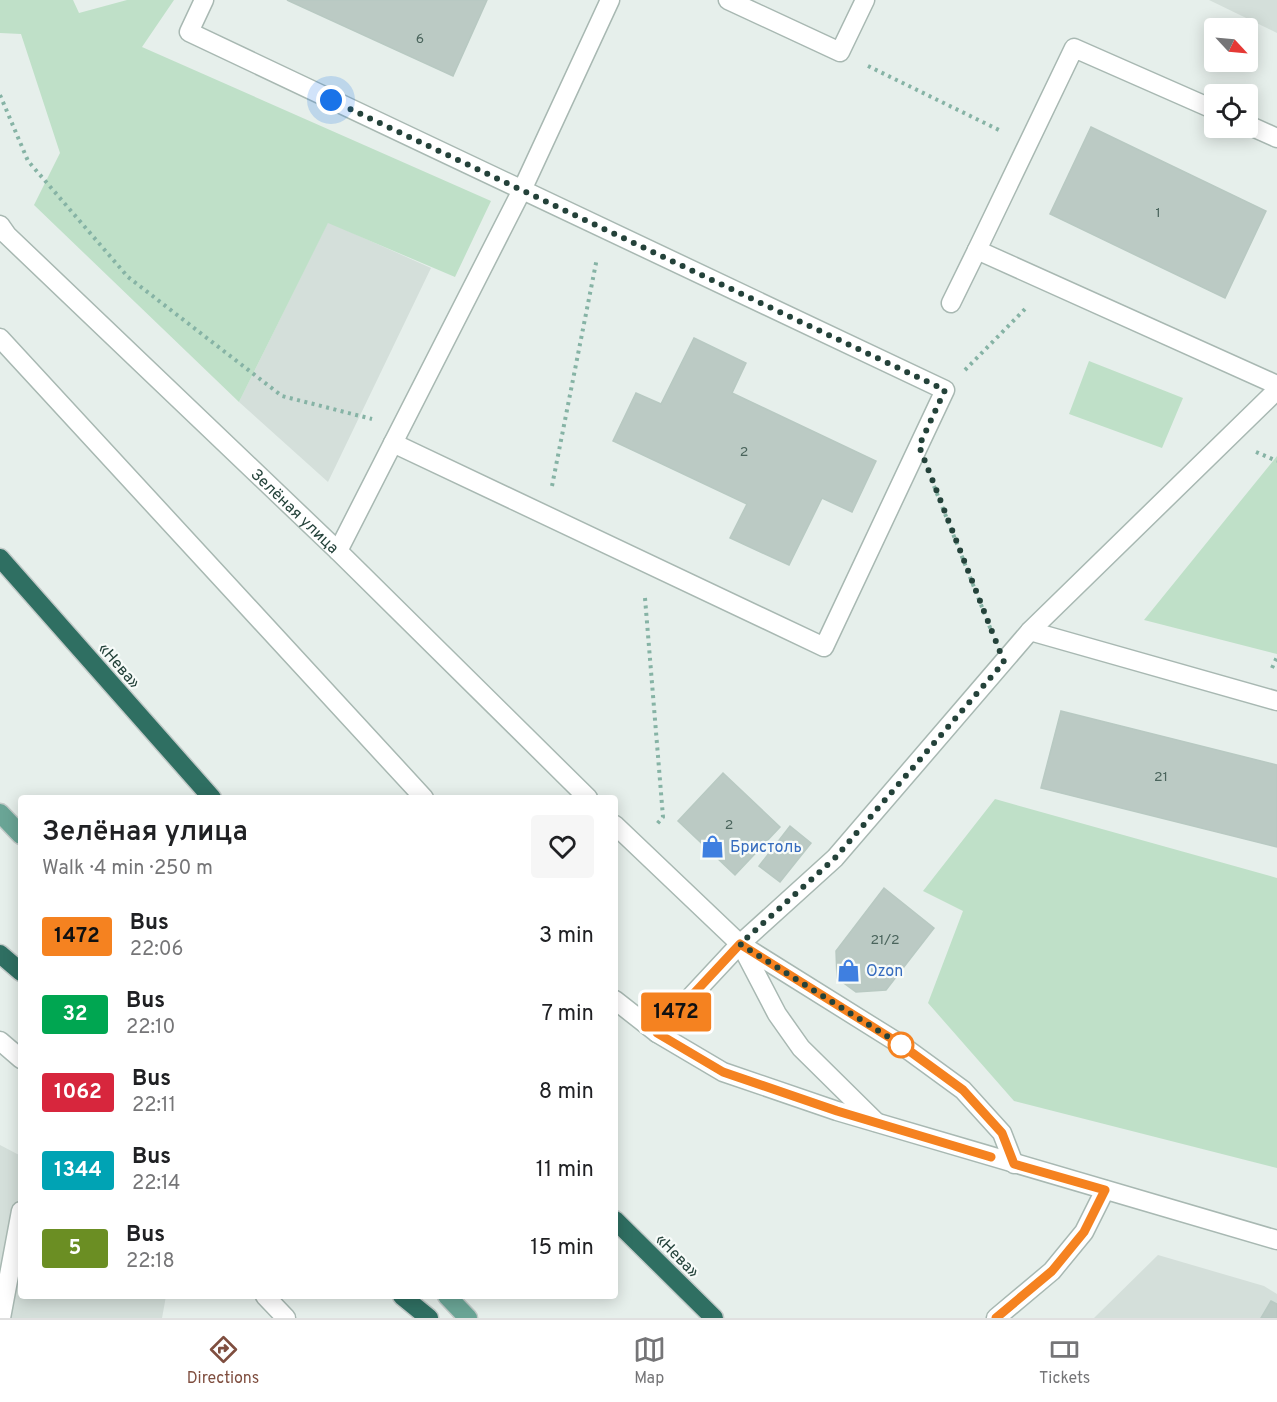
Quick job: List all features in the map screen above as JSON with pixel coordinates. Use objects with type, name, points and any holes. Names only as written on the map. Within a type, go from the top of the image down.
[{"type":"highway","name":"«Нева»","points":[[0,558],[209,795]]},
{"type":"highway","points":[[0,954],[18,969]]},
{"type":"highway","name":"«Нева»","points":[[618,1223],[714,1318]]},
{"type":"highway","points":[[406,1299],[429,1318]]},
{"type":"main road","points":[[0,813],[18,833]]},
{"type":"main road","points":[[450,1299],[468,1318]]},
{"type":"street","points":[[204,0],[189,32],[945,390],[824,648],[393,443]]},
{"type":"street","points":[[338,551],[522,190],[610,0]]},
{"type":"street","points":[[728,0],[840,52],[865,0]]},
{"type":"street","points":[[951,303],[1074,48],[1204,105]]},
{"type":"street","points":[[1258,129],[1277,138]]},
{"type":"street","name":"Зелёная улица","points":[[0,225],[16,243],[338,551],[585,795]]},
{"type":"street","points":[[977,250],[1277,385]]},
{"type":"street","points":[[0,338],[421,795]]},
{"type":"street","points":[[657,1033],[740,944],[835,858],[1030,631],[1277,390]]},
{"type":"street","points":[[1030,631],[1277,701]]},
{"type":"street","points":[[618,828],[740,944],[900,1044],[963,1090],[1002,1133],[1014,1164]]},
{"type":"street","points":[[740,944],[777,1014],[801,1048],[877,1123]]},
{"type":"street","points":[[618,1002],[657,1033],[723,1072],[837,1111],[1277,1240]]},
{"type":"street","points":[[0,1041],[18,1056]]},
{"type":"street","points":[[996,1318],[1052,1271],[1084,1232],[1105,1190]]},
{"type":"street","points":[[1,1318],[18,1227]]},
{"type":"street","points":[[268,1299],[286,1318]]},
{"type":"path","points":[[840,52],[1028,144]]},
{"type":"path","points":[[0,95],[27,162],[128,277],[282,396],[402,426]]},
{"type":"path","points":[[546,516],[603,229]]},
{"type":"path","points":[[945,390],[1051,283]]},
{"type":"path","points":[[919,446],[1004,662]]},
{"type":"path","points":[[643,562],[663,818]]},
{"type":"shaded area","points":[[1209,0],[1277,0],[1277,33],[1258,24],[1258,18],[1246,18]]},
{"type":"shaded area","points":[[328,222],[431,268],[328,482],[239,402]]},
{"type":"shaded area","points":[[0,1145],[18,1154],[18,1299],[165,1299],[162,1318],[0,1318]]},
{"type":"shaded area","points":[[1158,1255],[1264,1286],[1277,1294],[1277,1318],[1094,1318]]},
{"type":"green space","points":[[0,0],[73,0],[79,13],[127,0],[174,0],[142,47],[491,201],[455,277],[328,223],[239,402],[34,205],[60,153],[21,34],[0,33]]},
{"type":"green space","points":[[1089,361],[1183,398],[1162,448],[1069,414]]},
{"type":"green space","points":[[1277,456],[1277,654],[1144,620]]},
{"type":"green space","points":[[995,799],[1277,878],[1277,1168],[1014,1101],[928,1003],[963,911],[923,891]]},
{"type":"building","points":[[287,0],[487,0],[453,76]]},
{"type":"building","points":[[1091,127],[1266,211],[1225,298],[1050,214]]},
{"type":"building","points":[[694,338],[746,363],[732,393],[876,461],[852,512],[822,498],[789,565],[730,538],[747,504],[613,441],[636,393],[661,404]]},
{"type":"building","points":[[1061,711],[1277,765],[1277,847],[1041,788]]},
{"type":"building","points":[[723,773],[780,827],[735,875],[678,821]]},
{"type":"building","points":[[790,826],[811,843],[780,882],[759,866]]},
{"type":"building","points":[[884,888],[934,928],[886,990],[856,992],[837,978],[836,951]]},
{"type":"building","points":[[1271,1301],[1277,1304],[1277,1318],[1261,1318]]},
{"type":"bus line","name":"1472","points":[[991,1157],[837,1111],[723,1072],[657,1033],[740,944],[900,1044],[963,1090],[1002,1133],[1014,1164],[1105,1190],[1084,1232],[1052,1271],[996,1318]]},
{"type":"place","name":"Бристоль","points":[[712,846]]},
{"type":"place","name":"Ozon","points":[[848,970]]},
{"type":"route","points":[[331,100],[945,390],[919,446],[1004,662],[835,858],[740,944],[901,1045]]}]
